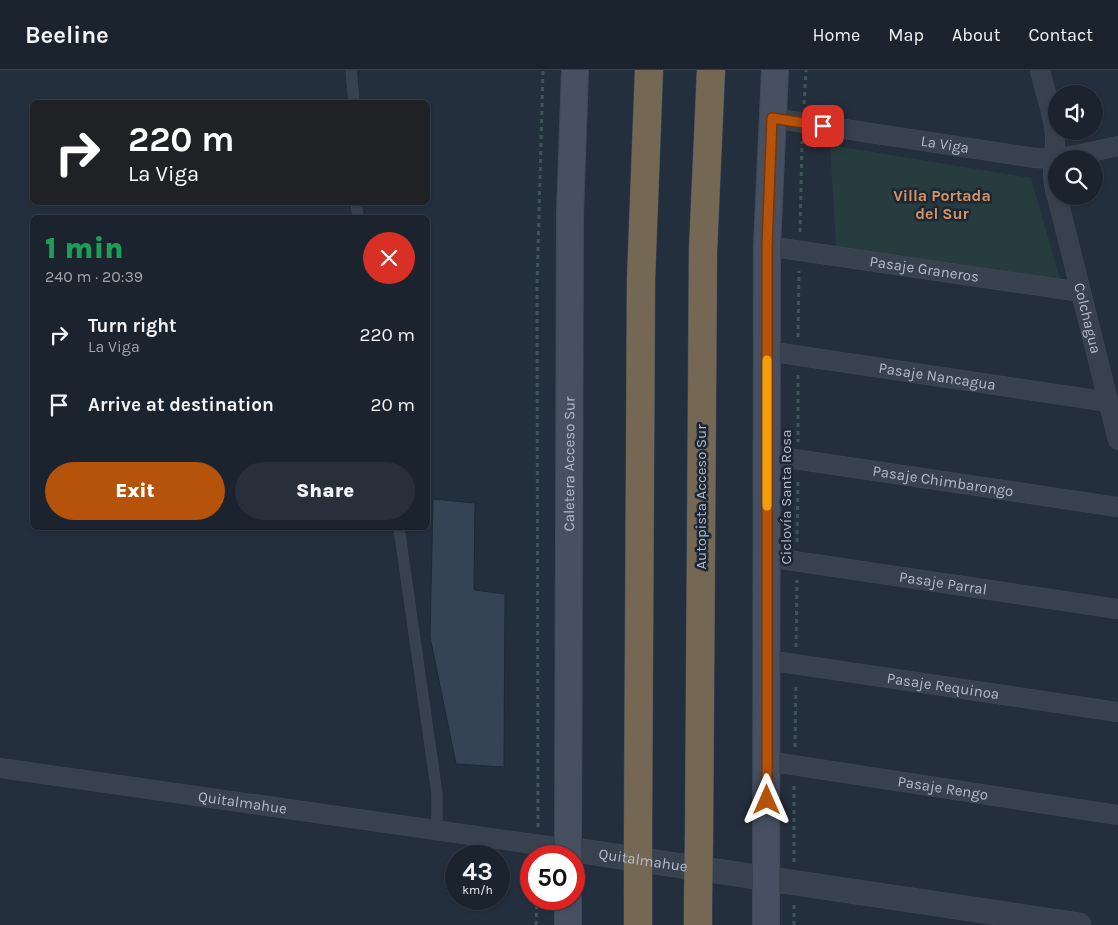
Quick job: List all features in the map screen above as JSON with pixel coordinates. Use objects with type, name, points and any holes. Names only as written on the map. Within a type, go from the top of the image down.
[{"type":"highway","points":[[638,925],[641,280],[649,70]]},
{"type":"highway","name":"Autopista Acceso Sur","points":[[698,913],[703,251],[711,70]]},
{"type":"main road","name":"Caletera Acceso Sur","points":[[568,845],[570,214],[575,70]]},
{"type":"main road","points":[[766,925],[767,246],[775,70]]},
{"type":"main road","points":[[568,910],[568,925]]},
{"type":"street","name":"Colchagua","points":[[1040,70],[1054,131],[1055,150]]},
{"type":"street","name":"La Viga","points":[[772,118],[1048,158]]},
{"type":"street","name":"La Viga","points":[[1098,150],[1118,146]]},
{"type":"street","name":"Colchagua","points":[[1059,205],[1118,440]]},
{"type":"street","name":"Pasaje Graneros","points":[[767,246],[1081,292]]},
{"type":"street","name":"Pasaje Nancagua","points":[[767,351],[1109,402]]},
{"type":"street","name":"Pasaje Chimbarongo","points":[[767,455],[1118,507]]},
{"type":"street","name":"Pasaje Parral","points":[[767,556],[1118,609]]},
{"type":"street","name":"Pasaje Requinoa","points":[[767,660],[1118,712]]},
{"type":"street","name":"Pasaje Rengo","points":[[767,761],[1118,815]]},
{"type":"street","name":"Quitalmahue","points":[[0,768],[542,845]]},
{"type":"street","name":"Quitalmahue","points":[[585,854],[794,882],[988,918],[1079,925]]},
{"type":"lane","points":[[351,70],[354,100]]},
{"type":"lane","points":[[399,530],[436,794],[437,830]]},
{"type":"path","points":[[538,844],[536,286],[543,70]]},
{"type":"path","name":"Ciclovía Santa Rosa","points":[[794,925],[798,355],[803,123],[806,70]]},
{"type":"path","points":[[536,925],[537,910]]},
{"type":"green space","points":[[830,145],[1031,178],[1060,279],[836,246]]},
{"type":"building","points":[[433,499],[475,503],[474,590],[505,594],[504,767],[456,764],[430,637]]},
{"type":"slow traffic","points":[[767,360],[767,506]]},
{"type":"district","name":"Villa Portada del Sur","points":[[942,204]]},
{"type":"route","points":[[767,800],[767,246],[772,118],[823,126]]}]
